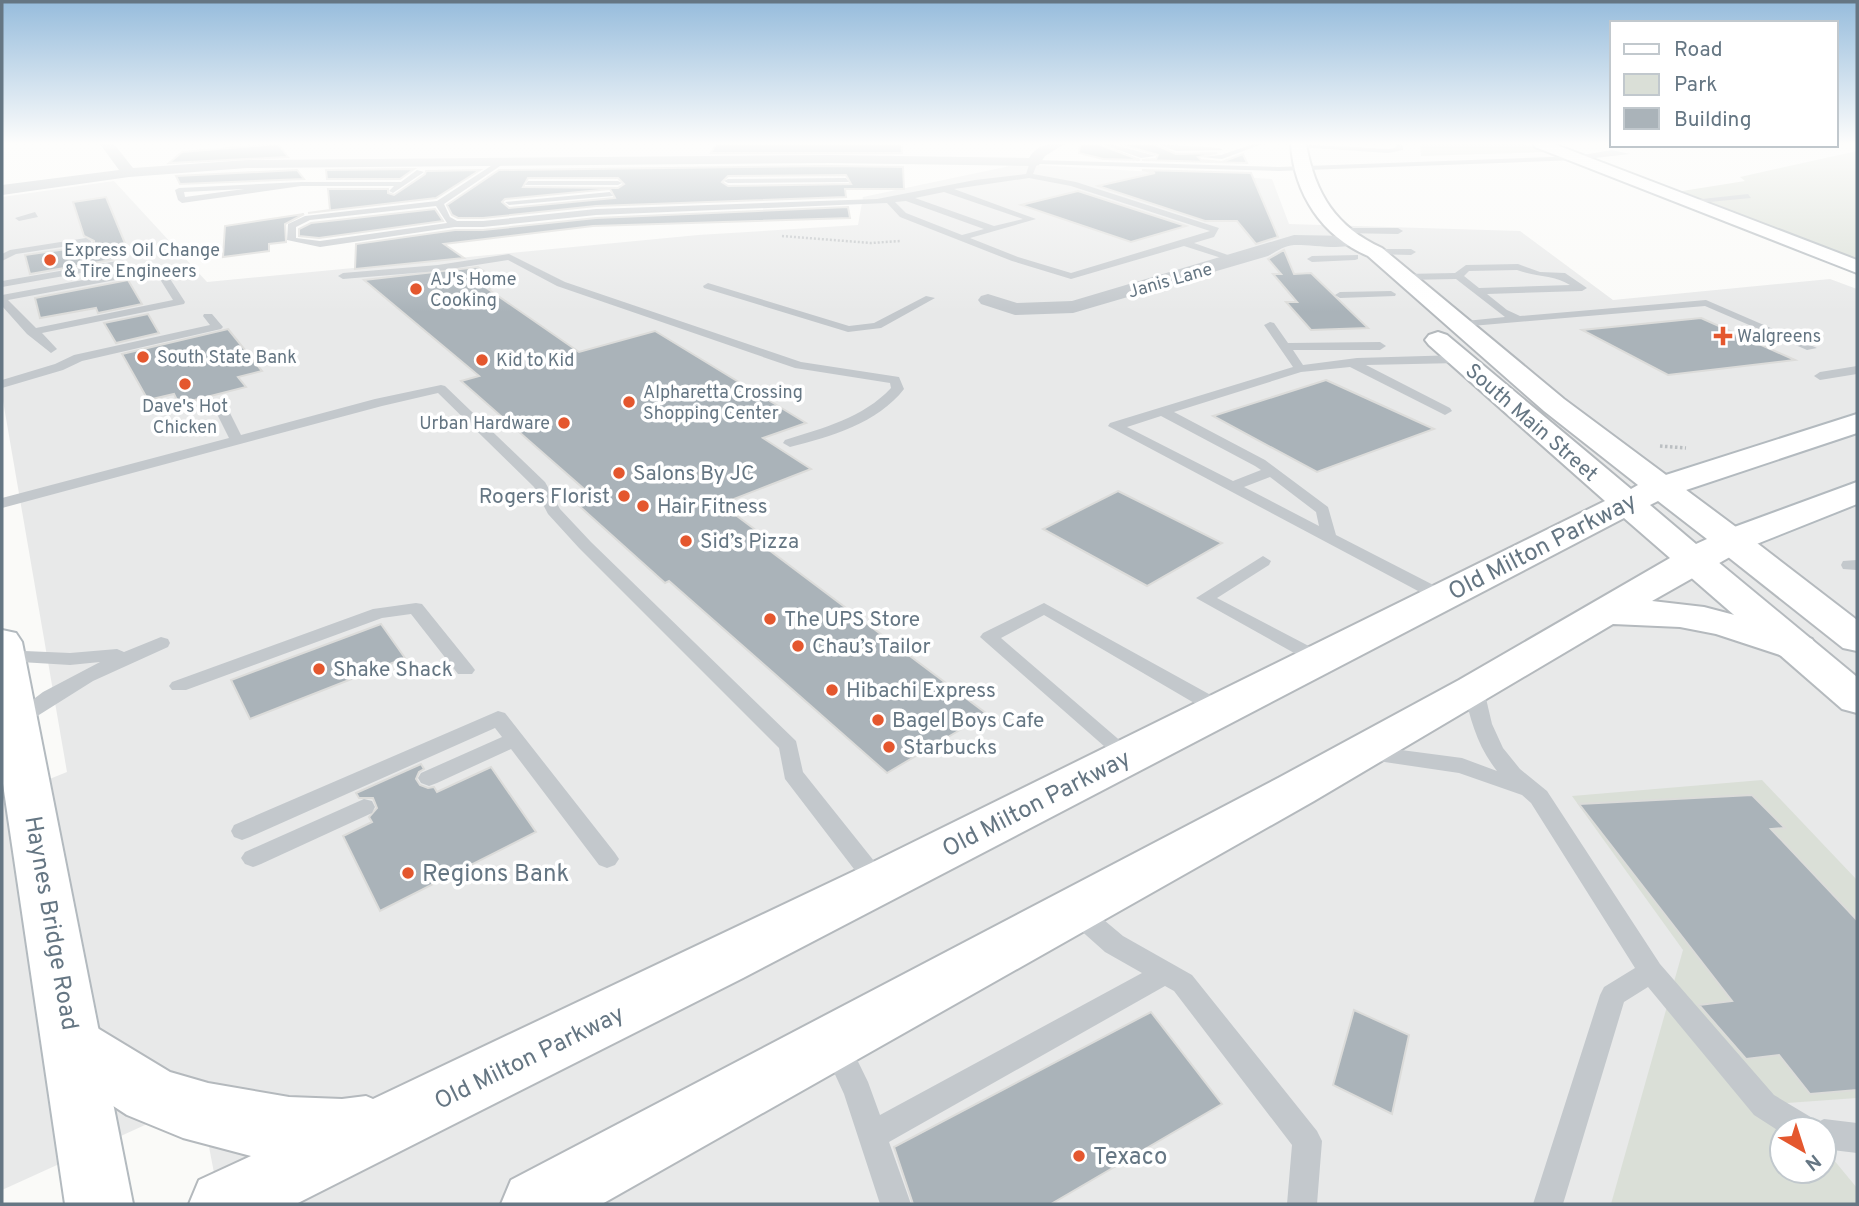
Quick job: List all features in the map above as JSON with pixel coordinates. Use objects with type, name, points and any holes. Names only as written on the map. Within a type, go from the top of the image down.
[{"type":"main road","name":"South Main Street","points":[[1317,200],[1356,245],[1398,285],[1484,334],[1659,488],[1857,639]]},
{"type":"main road","points":[[1688,201],[1857,267]]},
{"type":"main road","name":"South Main Street","points":[[1398,285],[1418,320],[1484,334],[1625,502],[1857,699]]},
{"type":"main road","name":"Old Milton Parkway","points":[[223,1204],[879,884],[1625,502],[1659,488],[1857,423]]},
{"type":"main road","points":[[536,1204],[1363,752],[1474,690],[1693,560],[1731,541],[1857,492]]},
{"type":"main road","points":[[1603,613],[1643,611],[1704,618],[1734,625],[1798,648]]},
{"type":"main road","name":"Haynes Bridge Road","points":[[3,648],[99,1204]]},
{"type":"main road","points":[[73,1046],[159,1098],[203,1112],[259,1124],[314,1131],[354,1130],[389,1125]]},
{"type":"street","name":"Janis Lane","points":[[989,300],[1015,309],[1073,307],[1237,260],[1283,242],[1356,245]]},
{"type":"lane","points":[[365,211],[380,200]]},
{"type":"lane","points":[[443,200],[299,221],[291,226],[292,240],[320,244],[455,224],[596,212],[893,200]]},
{"type":"lane","points":[[519,220],[509,202],[531,200]]},
{"type":"lane","points":[[596,212],[605,200]]},
{"type":"lane","points":[[718,206],[720,200]]},
{"type":"lane","points":[[912,200],[993,229]]},
{"type":"lane","points":[[960,238],[1032,219],[977,200]]},
{"type":"lane","points":[[889,201],[902,215],[1015,259],[1071,276],[1211,235],[1216,230],[1124,200]]},
{"type":"lane","points":[[1688,201],[1697,200]]},
{"type":"lane","points":[[439,203],[446,218],[455,224]]},
{"type":"lane","points":[[19,218],[35,215]]},
{"type":"lane","points":[[1312,259],[1398,231]]},
{"type":"lane","points":[[2,258],[13,252],[86,241],[90,253]]},
{"type":"lane","points":[[1184,243],[1237,260]]},
{"type":"lane","points":[[1356,245],[1410,252]]},
{"type":"lane","points":[[343,276],[438,268],[509,257],[561,284],[799,365],[895,380],[898,389],[888,401],[850,422],[790,443]]},
{"type":"lane","points":[[2,284],[122,263]]},
{"type":"lane","points":[[1458,276],[1466,268],[1518,267],[1539,275]]},
{"type":"lane","points":[[2,299],[126,275],[161,273],[180,302],[31,332]]},
{"type":"lane","points":[[1476,290],[1581,288],[1561,275],[1522,276]]},
{"type":"lane","points":[[1458,276],[1503,312],[1484,334]]},
{"type":"lane","points":[[1340,295],[1458,276],[1497,276]]},
{"type":"lane","points":[[708,286],[848,329],[877,326],[930,298]]},
{"type":"lane","points":[[2,299],[31,332],[51,349]]},
{"type":"lane","points":[[1441,596],[1115,426],[1300,369],[1352,363],[1484,334],[1706,303],[1811,348]]},
{"type":"lane","points":[[2,384],[78,358],[217,327],[208,316]]},
{"type":"lane","points":[[1270,325],[1300,369]]},
{"type":"lane","points":[[1286,348],[1380,346]]},
{"type":"lane","points":[[1352,363],[1445,411]]},
{"type":"lane","points":[[2,375],[59,366]]},
{"type":"lane","points":[[1820,376],[1857,370]]},
{"type":"lane","points":[[1840,372],[1857,381]]},
{"type":"lane","points":[[2,503],[441,389],[540,485],[554,511],[585,545],[789,747],[793,774],[879,884]]},
{"type":"lane","points":[[222,410],[237,440]]},
{"type":"lane","points":[[1162,411],[1272,471],[1322,510],[1329,538]]},
{"type":"lane","points":[[1232,487],[1272,471]]},
{"type":"lane","points":[[1263,561],[1205,597],[1319,659]]},
{"type":"lane","points":[[179,686],[379,613],[416,608],[465,670]]},
{"type":"lane","points":[[1128,756],[989,637],[1044,608],[1220,709]]},
{"type":"lane","points":[[3,648],[88,659],[161,643],[76,680],[44,698],[16,720]]},
{"type":"lane","points":[[1474,690],[1479,719],[1491,748],[1518,781],[1539,797],[1651,972],[1764,1105],[1778,1115]]},
{"type":"lane","points":[[242,831],[498,718],[607,859]]},
{"type":"lane","points":[[429,778],[515,739]]},
{"type":"lane","points":[[1363,752],[1410,756],[1462,766],[1539,797]]},
{"type":"lane","points":[[253,858],[364,807]]},
{"type":"lane","points":[[1074,909],[1114,944],[1183,983],[1307,1141],[1302,1204]]},
{"type":"lane","points":[[1548,1204],[1613,995],[1651,972]]},
{"type":"lane","points":[[872,1135],[1165,973]]},
{"type":"lane","points":[[834,1041],[858,1092],[895,1204]]},
{"type":"lane","points":[[1838,1136],[1857,1138]]},
{"type":"path","points":[[782,236],[797,235],[880,244],[900,241]]},
{"type":"path","points":[[1652,444],[1691,449]]},
{"type":"shaded area","points":[[2,200],[132,200],[207,282],[698,235],[858,225],[862,200],[1280,200],[1289,224],[1520,231],[1613,300],[1830,279],[1857,289],[1857,1204],[220,1204],[200,1100],[2,1190],[2,798],[67,772],[2,395]]},
{"type":"green space","points":[[1698,200],[1857,200],[1857,261]]},
{"type":"green space","points":[[1762,780],[1857,880],[1857,1098],[1787,1103],[1785,1115],[1768,1115],[1768,1185],[1838,1185],[1838,1165],[1857,1188],[1857,1204],[1611,1204],[1683,950],[1572,796]]},
{"type":"building","points":[[107,200],[129,253],[114,255],[116,259],[30,274],[25,255],[80,247],[85,256],[95,257],[94,241],[84,236],[73,202]]},
{"type":"building","points":[[329,200],[417,200],[308,213],[330,210]]},
{"type":"building","points":[[454,200],[504,200],[502,202],[509,208],[591,200],[755,200],[596,206],[483,218],[458,218],[452,215],[447,205]]},
{"type":"building","points":[[1040,200],[1107,200],[1186,226],[1131,242],[1021,205]]},
{"type":"building","points":[[1142,200],[1263,200],[1278,237],[1256,244],[1237,221],[1205,221]]},
{"type":"building","points":[[848,207],[850,218],[593,226],[444,244],[464,258],[355,269],[356,244],[455,230],[483,230],[596,218]]},
{"type":"building","points":[[435,209],[443,221],[319,238],[299,236],[299,229],[311,223]]},
{"type":"building","points":[[304,214],[285,224],[286,242],[269,244],[269,251],[223,257],[225,226]]},
{"type":"building","points":[[1284,250],[1294,274],[1311,273],[1368,328],[1311,330],[1286,302],[1297,302],[1273,274],[1281,274],[1268,259]]},
{"type":"building","name":"Alpharetta Crossing Shopping Center","points":[[478,267],[504,285],[488,289],[579,352],[655,331],[806,423],[763,438],[811,469],[721,504],[769,540],[761,544],[987,714],[887,773],[669,581],[665,583],[567,495],[584,489],[461,381],[479,376],[364,280]]},
{"type":"building","points":[[128,280],[142,304],[98,313],[96,308],[40,318],[35,298]]},
{"type":"building","points":[[148,314],[159,333],[116,343],[104,323]]},
{"type":"building","name":"Walgreens","points":[[1701,318],[1795,360],[1668,375],[1582,330]]},
{"type":"building","points":[[228,329],[262,371],[238,377],[246,387],[179,404],[174,394],[148,400],[122,354]]},
{"type":"building","points":[[1326,380],[1434,429],[1317,472],[1213,416]]},
{"type":"building","points":[[1118,491],[1222,543],[1147,586],[1043,529]]},
{"type":"building","name":"Shake Shack","points":[[381,624],[405,658],[250,719],[231,680]]},
{"type":"building","name":"Regions Bank","points":[[421,764],[424,769],[416,779],[420,785],[434,787],[437,792],[491,767],[536,832],[380,911],[343,836],[372,822],[369,817],[377,808],[373,798],[359,798],[356,793]]},
{"type":"building","points":[[1752,795],[1785,828],[1771,829],[1857,920],[1857,1090],[1810,1094],[1779,1055],[1746,1059],[1699,1005],[1732,1001],[1579,804]]},
{"type":"building","points":[[1354,1010],[1409,1035],[1392,1114],[1333,1085]]},
{"type":"building","points":[[1151,1012],[1222,1104],[1051,1204],[913,1204],[894,1147]]},
{"type":"place","name":"Express Oil Change & Tire Engineers","points":[[50,260]]},
{"type":"place","name":"AJ's Home Cooking","points":[[416,289]]},
{"type":"place","name":"Walgreens","points":[[1723,336]]},
{"type":"place","name":"South State Bank","points":[[143,357]]},
{"type":"place","name":"Kid to Kid","points":[[482,360]]},
{"type":"place","name":"Dave's Hot Chicken","points":[[185,384]]},
{"type":"place","name":"Alpharetta Crossing Shopping Center","points":[[629,402]]},
{"type":"place","name":"Urban Hardware","points":[[564,423]]},
{"type":"place","name":"Salons By JC","points":[[619,473]]},
{"type":"place","name":"Rogers Florist","points":[[624,496]]},
{"type":"place","name":"Hair Fitness","points":[[643,506]]},
{"type":"place","name":"Sid’s Pizza","points":[[686,541]]},
{"type":"place","name":"The UPS Store","points":[[770,619]]},
{"type":"place","name":"Chau’s Tailor","points":[[798,646]]},
{"type":"place","name":"Shake Shack","points":[[319,669]]},
{"type":"place","name":"Hibachi Express","points":[[832,690]]},
{"type":"place","name":"Bagel Boys Cafe","points":[[878,720]]},
{"type":"place","name":"Starbucks","points":[[889,747]]},
{"type":"place","name":"Regions Bank","points":[[408,873]]},
{"type":"place","name":"Texaco","points":[[1079,1156]]}]
